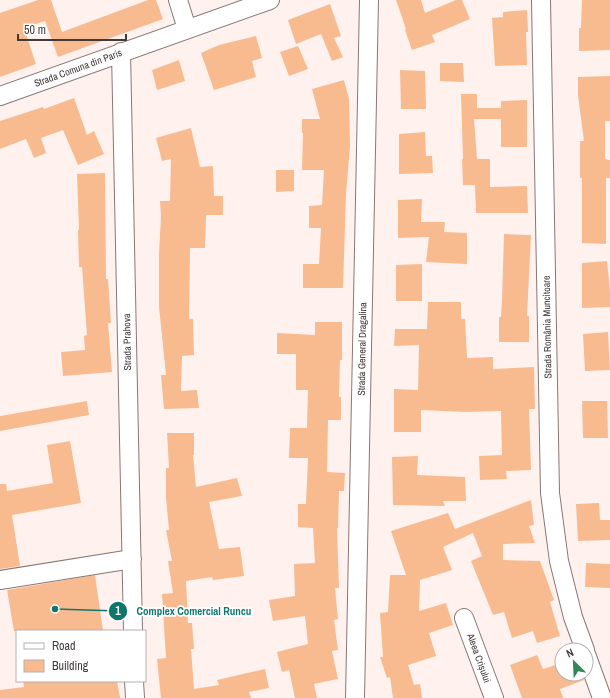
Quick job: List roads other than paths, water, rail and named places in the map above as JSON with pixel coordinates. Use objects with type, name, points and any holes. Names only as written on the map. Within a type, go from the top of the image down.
[{"type":"street","points":[[178,0],[188,29]]},
{"type":"street","name":"Strada Comuna din Paris","points":[[0,96],[270,0]]},
{"type":"street","name":"Strada General Dragalina","points":[[355,698],[369,0]]},
{"type":"street","name":"Strada România Muncitoare","points":[[541,0],[550,493],[559,561],[573,618],[582,642]]},
{"type":"street","name":"Strada Prahova","points":[[121,52],[133,630]]},
{"type":"street","points":[[0,580],[132,559]]},
{"type":"street","name":"Aleea Crișului","points":[[464,618],[494,698]]},
{"type":"street","points":[[594,676],[602,698]]},
{"type":"street","points":[[134,682],[135,698]]},
{"type":"place","name":"Complex Comercial Runcu","points":[[55,609]]}]
